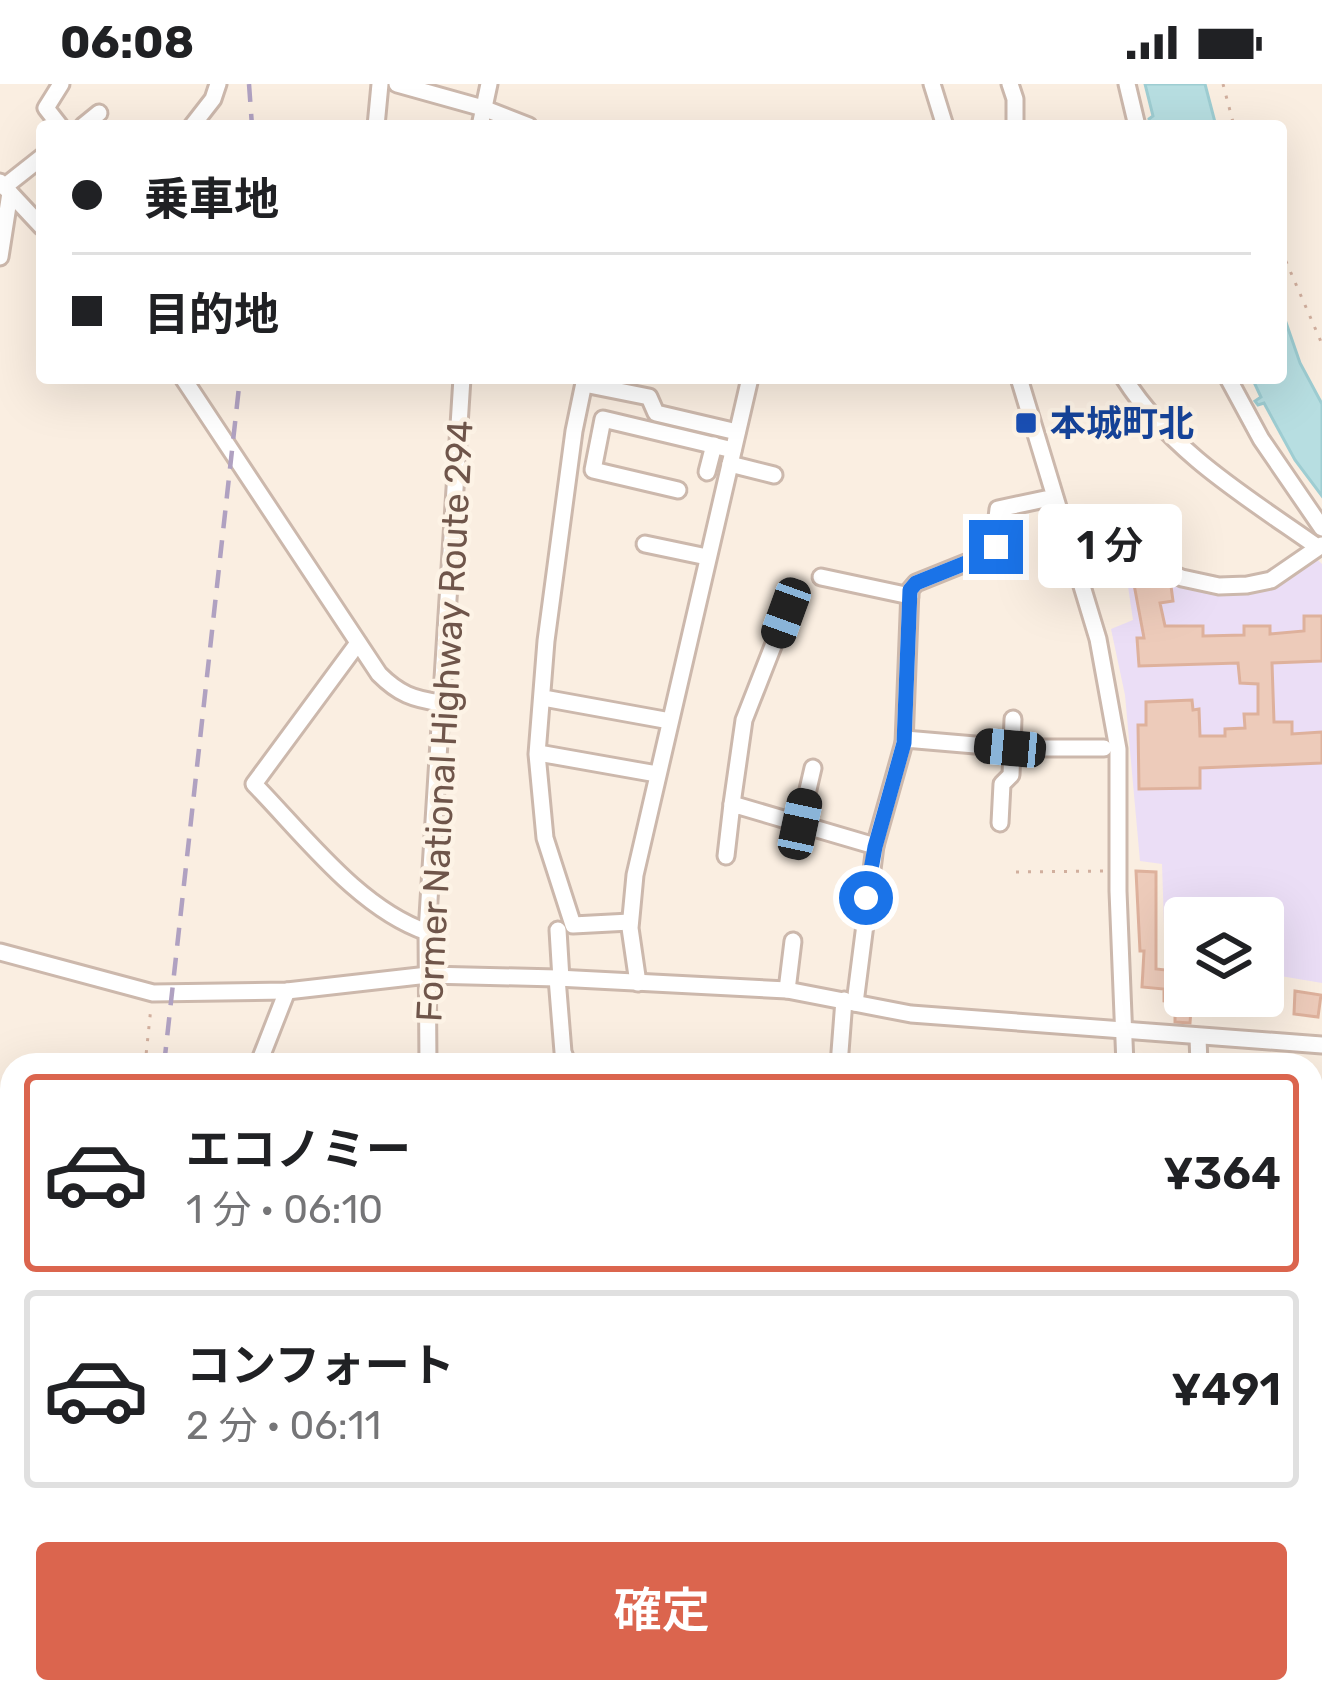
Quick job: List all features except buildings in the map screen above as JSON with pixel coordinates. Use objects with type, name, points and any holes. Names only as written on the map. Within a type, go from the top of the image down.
[{"type":"street","points":[[55,120],[46,108],[61,84]]},
{"type":"street","points":[[197,120],[218,84]]},
{"type":"street","points":[[377,120],[380,84]]},
{"type":"street","points":[[397,84],[514,120]]},
{"type":"street","points":[[481,120],[490,84]]},
{"type":"street","points":[[932,84],[942,120]]},
{"type":"street","points":[[1010,84],[1015,120]]},
{"type":"street","points":[[1126,84],[1135,120]]},
{"type":"street","points":[[90,120],[99,113]]},
{"type":"street","points":[[0,257],[4,187],[36,162]]},
{"type":"street","points":[[4,187],[36,221]]},
{"type":"street","points":[[187,384],[358,643],[395,690],[412,699],[441,703]]},
{"type":"street","name":"Former National Highway Route 294","points":[[428,1053],[427,932],[462,384]]},
{"type":"street","points":[[585,384],[546,641],[537,754],[545,838],[573,925],[630,922]]},
{"type":"street","points":[[597,384],[649,397],[656,412],[733,449],[774,475]]},
{"type":"street","points":[[638,983],[630,922],[635,875],[749,384]]},
{"type":"street","points":[[1021,384],[1098,639],[1118,749],[1125,1053]]},
{"type":"street","points":[[1080,573],[1141,560],[1183,578],[1219,586],[1247,585],[1287,571],[1319,545],[1199,464],[1154,422],[1128,384]]},
{"type":"street","points":[[1231,384],[1261,439],[1322,528]]},
{"type":"street","points":[[678,490],[593,470],[603,419],[733,449]]},
{"type":"street","points":[[707,472],[714,445]]},
{"type":"street","points":[[840,1053],[875,847],[904,743],[910,596],[916,583],[993,552],[998,509],[1045,499]]},
{"type":"street","points":[[645,544],[707,557]]},
{"type":"street","points":[[821,577],[910,596]]},
{"type":"street","points":[[726,856],[744,720],[786,613]]},
{"type":"street","points":[[358,643],[254,784],[373,905],[427,932]]},
{"type":"street","points":[[549,699],[670,721]]},
{"type":"street","points":[[1000,823],[1002,784],[1010,776],[1013,719]]},
{"type":"street","points":[[904,743],[905,739],[1010,748],[1104,748]]},
{"type":"street","points":[[544,754],[656,774]]},
{"type":"street","points":[[800,824],[813,768]]},
{"type":"street","points":[[732,804],[875,847]]},
{"type":"street","points":[[558,930],[563,1053]]},
{"type":"street","points":[[787,990],[794,941]]},
{"type":"street","points":[[0,952],[153,993],[287,991],[428,975],[559,979],[787,990],[911,1014],[1322,1045]]},
{"type":"street","points":[[263,1053],[287,991]]},
{"type":"street","points":[[1198,1037],[1199,1053]]},
{"type":"path","points":[[1223,84],[1232,120]]},
{"type":"path","points":[[1287,264],[1322,344]]},
{"type":"path","points":[[1016,872],[1118,870]]},
{"type":"path","points":[[146,1053],[153,993]]},
{"type":"shaded area","points":[[1312,554],[1322,564],[1322,983],[1284,977],[1284,897],[1164,897],[1164,925],[1162,864],[1140,861],[1125,695],[1111,629],[1133,620],[1125,566],[1142,565],[1185,584],[1280,582]]},
{"type":"water","points":[[1145,84],[1205,84],[1214,120],[1149,120],[1153,116]]},
{"type":"water","points":[[1287,325],[1322,404],[1322,496],[1295,460],[1264,403],[1255,401],[1261,397],[1255,384],[1287,384]]},
{"type":"railway","points":[[249,84],[252,120]]},
{"type":"railway","points":[[165,1053],[239,384]]},
{"type":"place","name":"本城町北","points":[[1026,423]]},
{"type":"route","points":[[866,898],[904,743],[910,590],[996,547]]}]
